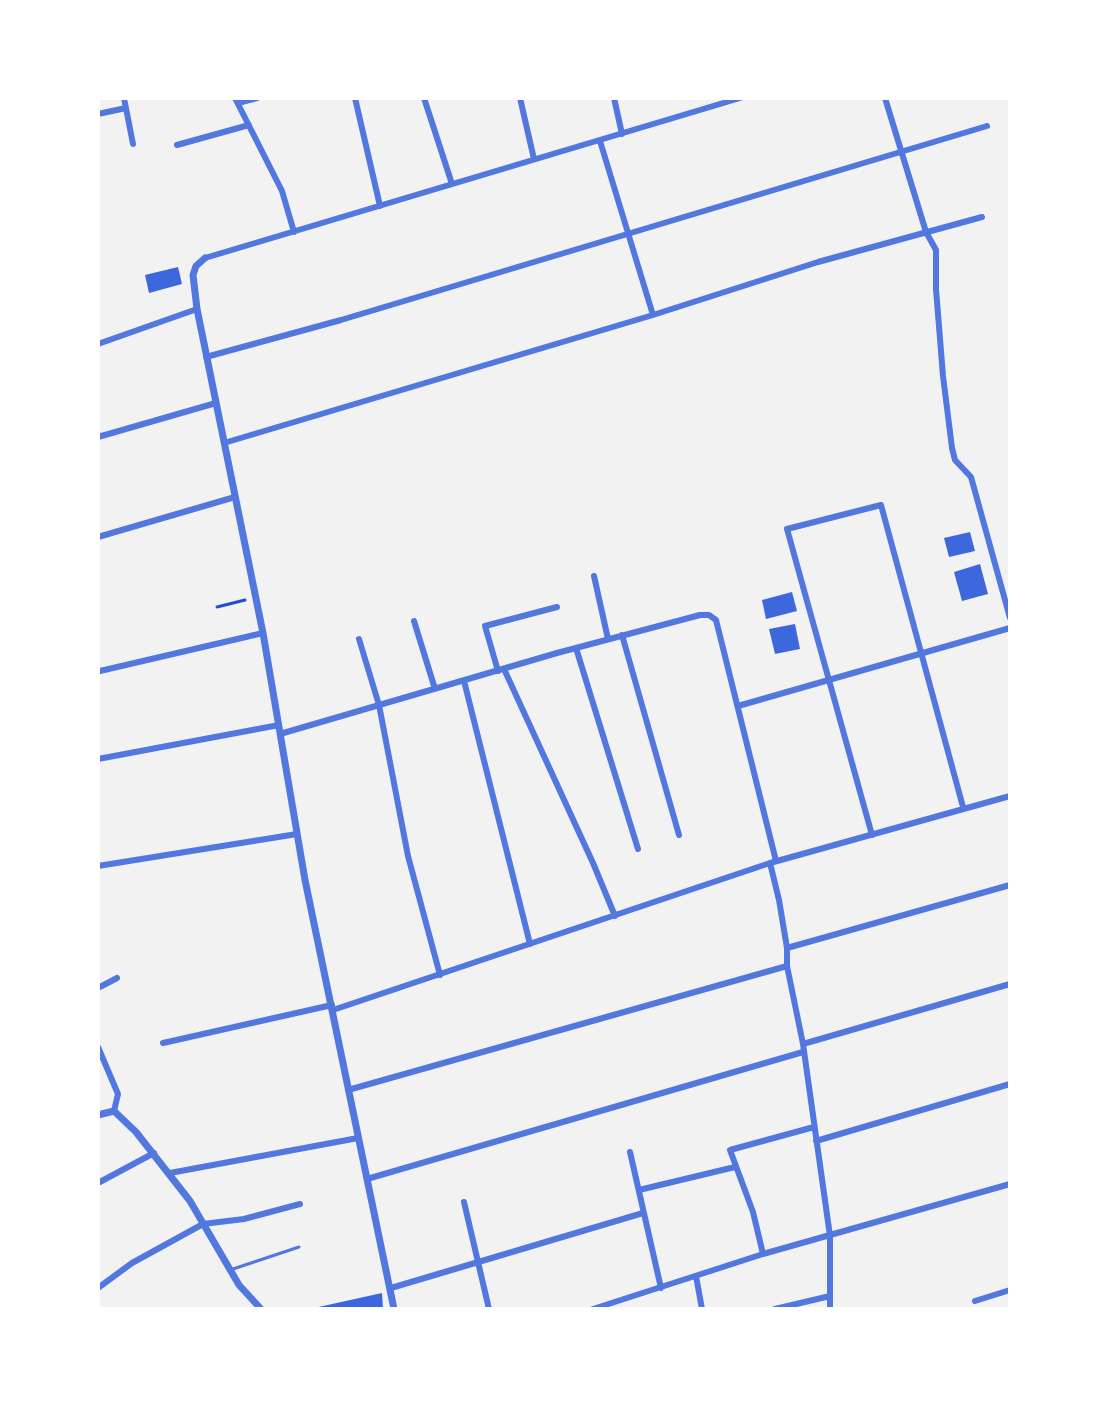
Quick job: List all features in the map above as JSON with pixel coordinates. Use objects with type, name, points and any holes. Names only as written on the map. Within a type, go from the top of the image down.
[{"type":"street","points":[[124,98],[133,144]]},
{"type":"street","points":[[257,98],[236,101],[282,191],[294,232]]},
{"type":"street","points":[[355,98],[380,206]]},
{"type":"street","points":[[424,98],[452,184]]},
{"type":"street","points":[[520,98],[534,159]]},
{"type":"street","points":[[614,98],[622,134]]},
{"type":"street","points":[[394,1309],[297,834],[257,597],[206,357],[193,275],[196,266],[205,258],[740,98]]},
{"type":"street","points":[[885,98],[926,232],[936,250],[943,376],[952,448],[955,460],[971,477],[1010,618]]},
{"type":"street","points":[[98,114],[126,108]]},
{"type":"street","points":[[177,145],[249,125]]},
{"type":"street","points":[[206,357],[341,320],[987,126]]},
{"type":"street","points":[[600,141],[653,315]]},
{"type":"street","points":[[224,443],[653,315],[818,262],[982,217]]},
{"type":"street","points":[[98,344],[197,309]]},
{"type":"street","points":[[98,437],[216,403]]},
{"type":"street","points":[[98,537],[235,497]]},
{"type":"street","points":[[872,835],[787,529],[881,505],[963,807]]},
{"type":"street","points":[[594,576],[608,639]]},
{"type":"street","points":[[557,607],[485,626],[501,670],[615,916]]},
{"type":"street","points":[[98,759],[280,730],[700,615],[709,615],[716,620],[773,862],[830,1236],[830,1309]]},
{"type":"street","points":[[414,621],[435,689]]},
{"type":"street","points":[[738,706],[1010,628]]},
{"type":"street","points":[[100,671],[263,633]]},
{"type":"street","points":[[622,635],[679,835]]},
{"type":"street","points":[[359,639],[379,705],[408,856],[440,975]]},
{"type":"street","points":[[576,648],[638,849]]},
{"type":"street","points":[[464,681],[530,944]]},
{"type":"street","points":[[163,1043],[332,1008],[440,975],[773,862],[1010,796]]},
{"type":"street","points":[[98,866],[297,834]]},
{"type":"street","points":[[787,948],[1010,885]]},
{"type":"street","points":[[348,1090],[787,966]]},
{"type":"street","points":[[98,988],[117,978]]},
{"type":"street","points":[[367,1179],[1010,984]]},
{"type":"street","points":[[98,1047],[118,1094],[114,1111]]},
{"type":"street","points":[[816,1141],[1010,1084]]},
{"type":"street","points":[[98,1115],[114,1111],[121,1115],[154,1153],[203,1224],[239,1285],[261,1309]]},
{"type":"street","points":[[763,1254],[753,1212],[730,1150],[814,1127]]},
{"type":"street","points":[[170,1173],[358,1138]]},
{"type":"street","points":[[630,1152],[661,1288]]},
{"type":"street","points":[[98,1183],[154,1153]]},
{"type":"street","points":[[639,1190],[735,1167]]},
{"type":"street","points":[[593,1309],[763,1254],[1010,1184]]},
{"type":"street","points":[[464,1202],[489,1309]]},
{"type":"street","points":[[98,1288],[132,1263],[203,1224],[244,1219],[300,1204]]},
{"type":"street","points":[[391,1288],[643,1213]]},
{"type":"street","points":[[696,1276],[702,1309]]},
{"type":"street","points":[[975,1301],[1010,1290]]},
{"type":"street","points":[[775,1309],[830,1296]]},
{"type":"lane","points":[[230,1270],[299,1247]]},
{"type":"path","points":[[217,607],[257,597]]},
{"type":"building","points":[[178,267],[182,284],[149,293],[145,275]]},
{"type":"building","points":[[970,532],[975,551],[949,557],[944,538]]},
{"type":"building","points":[[980,564],[988,594],[962,601],[954,572]]},
{"type":"building","points":[[792,592],[797,611],[766,619],[762,600]]},
{"type":"building","points":[[795,624],[800,649],[775,654],[769,629]]},
{"type":"building","points":[[382,1293],[383,1309],[314,1309],[314,1308]]}]
